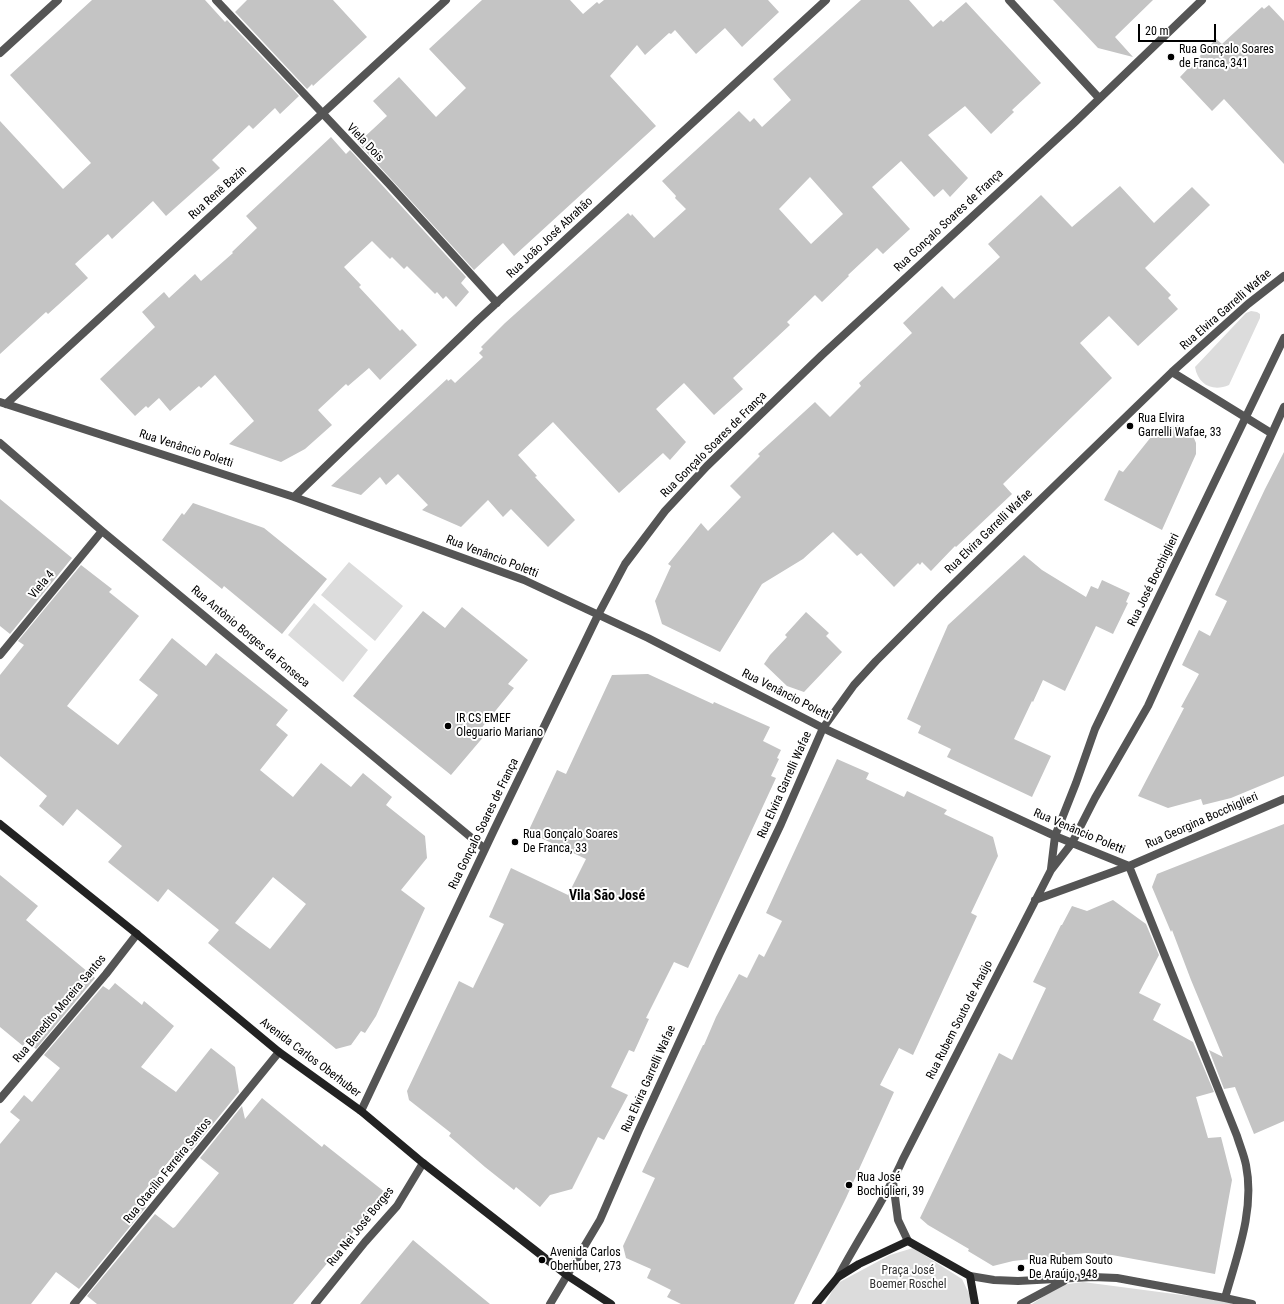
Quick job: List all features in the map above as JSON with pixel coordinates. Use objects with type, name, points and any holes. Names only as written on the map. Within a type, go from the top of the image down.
[{"type":"street","points":[[0,53],[58,0]]},
{"type":"street","name":"Viela Dois","points":[[216,0],[393,189],[497,303]]},
{"type":"street","name":"Rua Renê Bazin","points":[[3,403],[446,0]]},
{"type":"street","name":"Rua João José Abrahão","points":[[294,497],[497,303],[826,0]]},
{"type":"street","points":[[1008,0],[1099,98]]},
{"type":"street","name":"Rua Gonçalo Soares de França","points":[[361,1111],[485,848],[624,564],[665,511],[707,466],[822,355],[1074,123],[1202,0]]},
{"type":"street","name":"Rua Elvira Garrelli Wafae","points":[[550,1304],[600,1220],[638,1130],[781,824],[823,728],[854,685],[939,598],[1172,372],[1248,304],[1284,276]]},
{"type":"street","name":"Rua José Bocchiglieri","points":[[1055,836],[1076,783],[1095,728],[1284,338]]},
{"type":"street","points":[[1172,372],[1271,433]]},
{"type":"street","name":"Rua Venâncio Poletti","points":[[3,403],[294,497],[524,580],[648,638],[823,728],[1072,844],[1129,866],[1236,1136],[1246,1166],[1248,1194],[1245,1223],[1225,1298]]},
{"type":"street","points":[[1072,844],[1095,798],[1148,706],[1284,407]]},
{"type":"street","name":"Rua Antônio Borges da Fonseca","points":[[0,443],[102,531],[485,848]]},
{"type":"street","name":"Viela 4","points":[[0,655],[102,531]]},
{"type":"street","name":"Rua Georgina Bocchiglieri","points":[[1035,900],[1129,866],[1284,799]]},
{"type":"street","name":"Avenida Carlos Oberhuber","points":[[0,824],[138,934],[279,1052],[361,1111],[424,1163],[568,1276],[611,1304]]},
{"type":"street","name":"Rua Rubem Souto de Araújo","points":[[1051,870],[1055,836]]},
{"type":"street","name":"Rua Rubem Souto de Araújo","points":[[893,1182],[903,1159],[1035,900],[1051,870],[1072,844]]},
{"type":"street","name":"Rua Benedito Moreira Santos","points":[[0,1099],[138,934]]},
{"type":"street","name":"Rua Otacílio Ferreira Santos","points":[[74,1304],[279,1052]]},
{"type":"street","name":"Rua Nei José Borges","points":[[315,1304],[365,1242],[397,1206],[424,1163]]},
{"type":"street","points":[[893,1182],[898,1220],[908,1241],[970,1276],[1002,1281],[1093,1277],[1117,1278],[1252,1304]]},
{"type":"street","points":[[816,1304],[838,1276],[856,1242],[893,1182]]},
{"type":"street","points":[[838,1276],[859,1264],[908,1241]]},
{"type":"street","points":[[970,1276],[975,1304]]},
{"type":"street","points":[[1021,1304],[1066,1279]]},
{"type":"green space","points":[[1251,311],[1260,314],[1260,318],[1229,385],[1217,388],[1207,385],[1199,378],[1195,367],[1246,313]]},
{"type":"green space","points":[[349,562],[403,606],[375,641],[321,595]]},
{"type":"green space","points":[[314,603],[368,650],[343,682],[288,635]]},
{"type":"green space","name":"Praça José Boemer Roschel","points":[[913,1248],[962,1279],[972,1300],[972,1304],[825,1304],[836,1284],[890,1255]]},
{"type":"green space","points":[[1083,1282],[1228,1301],[1238,1304],[1032,1304],[1061,1285]]},
{"type":"building","points":[[92,0],[205,0],[225,22],[227,20],[299,96],[280,114],[275,108],[253,129],[249,125],[212,160],[220,168],[166,216],[153,201],[112,239],[108,234],[75,264],[88,278],[48,314],[46,312],[0,354],[0,121],[63,189],[91,163],[10,75]]},
{"type":"building","points":[[247,0],[333,0],[367,37],[313,86],[312,84],[307,89],[235,12]]},
{"type":"building","points":[[482,0],[570,0],[583,14],[597,2],[599,4],[604,0],[768,0],[779,12],[742,47],[725,28],[696,54],[675,30],[671,34],[669,33],[645,55],[637,45],[610,76],[656,126],[514,256],[503,243],[474,270],[358,143],[387,116],[373,101],[399,77],[436,117],[466,88],[429,49]]},
{"type":"building","points":[[861,0],[909,0],[933,27],[941,20],[943,22],[966,2],[1041,83],[1012,110],[1014,112],[991,134],[965,106],[928,135],[968,178],[950,197],[943,189],[934,197],[901,161],[872,187],[910,229],[883,254],[877,248],[822,302],[815,295],[787,322],[790,325],[733,378],[743,389],[714,415],[684,383],[656,409],[686,442],[670,460],[663,453],[619,493],[553,422],[518,455],[537,476],[535,477],[575,520],[548,547],[511,509],[503,517],[488,500],[461,527],[422,510],[428,505],[398,474],[386,485],[380,477],[361,495],[331,486],[447,379],[448,381],[451,379],[455,383],[483,357],[479,353],[483,349],[481,347],[505,323],[628,213],[631,216],[632,214],[654,238],[686,209],[662,181],[739,111],[750,122],[754,118],[762,127],[791,100],[773,79]],"holes":[[[810,177],[843,214],[811,244],[779,209]]]},
{"type":"building","points":[[1053,0],[1153,0],[1115,37],[1133,57],[1098,48]]},
{"type":"building","points":[[1269,5],[1284,21],[1284,164],[1224,99],[1212,111],[1180,77],[1216,39],[1222,44],[1262,7],[1264,9]]},
{"type":"building","points":[[331,137],[346,154],[350,150],[466,277],[461,283],[469,292],[456,307],[446,296],[443,299],[437,292],[435,294],[407,266],[404,269],[392,257],[390,259],[372,241],[344,267],[361,285],[359,287],[400,331],[402,329],[417,345],[380,380],[369,368],[348,386],[346,384],[318,410],[332,425],[305,449],[281,462],[229,444],[254,421],[215,375],[201,388],[199,386],[170,411],[159,398],[148,408],[146,406],[135,416],[100,379],[155,327],[142,312],[164,292],[169,298],[195,274],[201,281],[233,253],[232,252],[257,228],[246,216]]},
{"type":"building","points":[[1120,186],[1154,223],[1192,187],[1210,205],[1145,268],[1171,295],[1168,298],[1178,309],[1138,346],[1109,316],[1080,343],[1112,378],[1003,484],[1012,494],[956,547],[955,546],[931,571],[922,562],[920,565],[918,563],[894,587],[861,553],[857,556],[833,532],[803,559],[762,584],[720,652],[662,624],[655,601],[671,566],[668,564],[701,523],[708,531],[741,497],[730,486],[760,456],[758,454],[815,402],[830,417],[861,386],[859,383],[912,333],[903,323],[942,286],[954,299],[1000,257],[988,244],[1041,195],[1072,227]]},
{"type":"building","points":[[1178,425],[1191,431],[1196,443],[1196,454],[1162,530],[1104,500],[1119,470],[1123,472],[1151,437],[1164,428]]},
{"type":"building","points":[[1284,452],[1284,776],[1231,798],[1203,805],[1201,799],[1168,808],[1138,796],[1184,708],[1181,707],[1199,674],[1182,665],[1199,630],[1210,636],[1227,601],[1215,595]]},
{"type":"building","points":[[0,499],[72,558],[10,634],[0,626]]},
{"type":"building","points":[[193,503],[264,528],[327,579],[282,634],[224,586],[222,589],[162,540],[182,513],[184,515]]},
{"type":"building","points":[[1024,555],[1042,570],[1086,597],[1091,586],[1098,589],[1102,580],[1130,593],[1126,602],[1128,603],[1113,634],[1096,626],[1065,691],[1043,680],[1033,702],[1032,701],[1014,739],[1051,756],[1032,797],[947,757],[951,749],[918,733],[921,726],[907,719],[948,625]]},
{"type":"building","points":[[81,565],[112,589],[109,592],[139,616],[67,706],[118,745],[158,695],[139,680],[172,638],[206,666],[216,653],[288,710],[276,725],[288,735],[260,770],[293,797],[321,763],[351,787],[363,773],[392,797],[386,805],[425,836],[427,858],[401,890],[425,908],[376,1016],[365,1033],[361,1031],[351,1045],[336,1049],[208,943],[219,930],[168,889],[158,902],[108,862],[122,846],[77,809],[63,826],[39,806],[47,796],[0,756],[0,675],[24,645],[18,641]],"holes":[[[273,877],[306,904],[270,949],[235,923]]]},
{"type":"building","points":[[462,607],[528,660],[508,684],[514,688],[479,731],[485,735],[451,775],[353,696],[423,611],[445,628]]},
{"type":"building","points":[[806,612],[829,633],[826,636],[842,652],[804,692],[787,686],[764,664],[770,655],[787,637],[785,635]]},
{"type":"building","points":[[648,674],[713,704],[714,702],[770,727],[763,741],[781,750],[777,758],[779,759],[771,776],[776,778],[688,968],[674,962],[646,1018],[649,1019],[634,1052],[629,1050],[611,1087],[628,1095],[604,1140],[598,1137],[572,1189],[550,1195],[540,1207],[516,1187],[514,1190],[449,1136],[451,1133],[409,1100],[407,1091],[459,981],[473,988],[504,924],[489,917],[511,868],[568,895],[586,859],[528,832],[557,770],[566,774],[612,675]]},
{"type":"building","points":[[837,759],[869,773],[866,779],[904,797],[907,791],[947,810],[944,814],[993,837],[998,856],[971,913],[977,916],[913,1055],[899,1048],[880,1085],[894,1092],[846,1198],[794,1304],[681,1304],[667,1297],[671,1290],[647,1278],[651,1269],[626,1258],[623,1246],[655,1178],[642,1172],[704,1045],[716,1017],[739,974],[747,978],[759,954],[764,957],[782,921],[766,913]]},
{"type":"building","points":[[1284,824],[1284,1121],[1254,1134],[1235,1087],[1224,1089],[1209,1050],[1223,1057],[1172,930],[1171,932],[1152,887],[1157,874]]},
{"type":"building","points":[[0,875],[38,906],[26,920],[95,978],[36,1049],[26,1041],[23,1046],[0,1027]]},
{"type":"building","points":[[1113,900],[1146,924],[1159,955],[1139,993],[1161,1004],[1153,1020],[1193,1042],[1214,1092],[1196,1097],[1208,1138],[1221,1137],[1232,1180],[1215,1274],[1112,1255],[1086,1253],[1013,1261],[993,1266],[968,1251],[969,1249],[928,1225],[920,1218],[999,1053],[1012,1060],[1046,988],[1033,982],[1072,906],[1087,911]]},
{"type":"building","points":[[115,983],[142,1005],[144,1001],[174,1026],[141,1067],[176,1092],[211,1048],[235,1067],[239,1092],[191,1151],[183,1144],[137,1200],[146,1207],[79,1289],[56,1272],[31,1304],[0,1304],[0,1144],[20,1120],[10,1112],[24,1095],[32,1102],[60,1068],[44,1055],[103,986],[109,990]]},
{"type":"building","points":[[262,1098],[322,1147],[324,1144],[386,1193],[293,1304],[97,1304],[87,1296],[155,1214],[173,1228],[175,1227],[219,1173],[200,1158],[242,1106],[245,1119]]},
{"type":"building","points":[[413,1240],[468,1286],[490,1304],[360,1304]]},
{"type":"place","name":"Rua Gonçalo Soares de Franca, 341","points":[[1171,57]]},
{"type":"place","name":"Rua Elvira Garrelli Wafae, 33","points":[[1130,426]]},
{"type":"place","name":"IR CS EMEF Oleguario Mariano","points":[[448,726]]},
{"type":"place","name":"Rua Gonçalo Soares De Franca, 33","points":[[515,842]]},
{"type":"place","name":"Rua José Bochiglieri, 39","points":[[849,1185]]},
{"type":"place","name":"Avenida Carlos Oberhuber, 273","points":[[542,1260]]},
{"type":"place","name":"Rua Rubem Souto De Araújo, 948","points":[[1021,1268]]},
{"type":"district","name":"Vila São José","points":[[607,896]]}]
